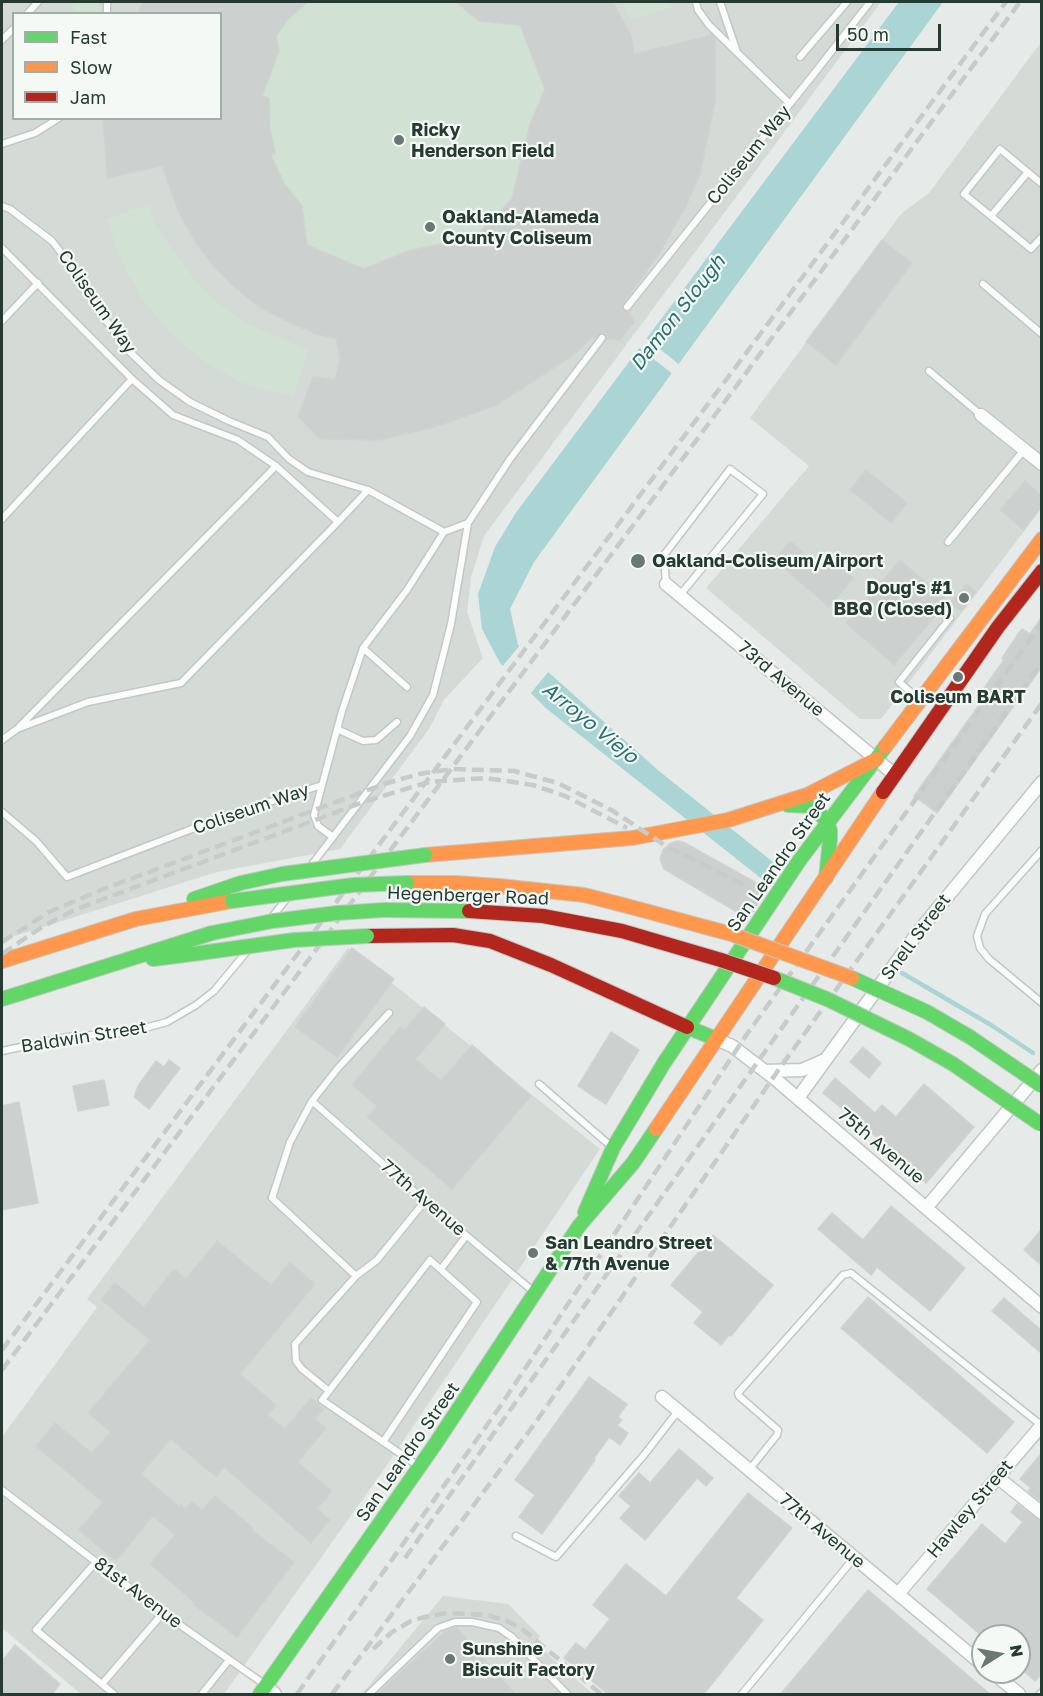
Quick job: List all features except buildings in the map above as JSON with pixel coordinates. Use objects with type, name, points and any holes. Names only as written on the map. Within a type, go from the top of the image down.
[{"type":"main road","name":"San Leandro Street","points":[[579,1226],[613,1148],[687,1027],[827,822],[1041,539]]},
{"type":"main road","name":"San Leandro Street","points":[[267,1692],[420,1467],[579,1226],[633,1163],[895,775],[998,627],[1041,571]]},
{"type":"main road","points":[[136,919],[242,883],[282,874],[425,855],[632,838],[728,820],[771,808],[819,790],[876,759]]},
{"type":"main road","points":[[771,808],[790,805],[809,806],[818,810],[830,830],[826,878]]},
{"type":"main road","name":"Hegenberger Road","points":[[2,962],[136,919],[232,901],[343,886],[455,882],[584,895],[731,934],[880,989],[927,1012],[970,1037],[1041,1086]]},
{"type":"main road","name":"Hegenberger Road","points":[[2,999],[212,933],[273,921],[384,910],[470,911],[543,916],[622,931],[710,956],[826,999],[909,1039],[961,1069],[1041,1125]]},
{"type":"main road","name":"75th Avenue","points":[[110,965],[282,941],[367,936],[453,935],[490,941],[551,965],[716,1039]]},
{"type":"street","points":[[981,415],[1041,464]]},
{"type":"street","name":"73rd Avenue","points":[[666,584],[895,775]]},
{"type":"street","name":"Snell Street","points":[[798,1098],[919,931],[1041,782]]},
{"type":"street","name":"75th Avenue","points":[[716,1039],[732,1046],[798,1098],[1041,1307]]},
{"type":"street","points":[[765,1071],[802,1070],[826,1060]]},
{"type":"street","points":[[926,1208],[1041,1070]]},
{"type":"street","name":"77th Avenue","points":[[662,1396],[971,1655]]},
{"type":"street","name":"Hawley Street","points":[[898,1594],[1041,1425]]},
{"type":"street","points":[[997,1477],[1041,1513]]},
{"type":"street","points":[[1006,1684],[1019,1695]]},
{"type":"lane","points":[[696,2],[698,10],[709,25],[790,104]]},
{"type":"lane","points":[[720,2],[737,52]]},
{"type":"lane","points":[[800,57],[847,2]]},
{"type":"lane","name":"Coliseum Way","points":[[627,307],[870,2]]},
{"type":"lane","points":[[2,144],[35,133],[56,120]]},
{"type":"lane","points":[[1041,184],[1000,149],[964,194],[1031,249],[1041,237]]},
{"type":"lane","points":[[991,216],[1028,172]]},
{"type":"lane","name":"Coliseum Way","points":[[2,206],[10,208],[52,241],[80,277],[98,310],[124,344],[159,380],[190,402],[268,437],[289,459],[308,472],[368,490],[444,532],[407,590],[363,648],[322,785],[223,817],[67,877],[36,841],[2,812]]},
{"type":"lane","points":[[2,248],[132,379],[173,415],[238,440],[276,466],[338,522]]},
{"type":"lane","points":[[2,321],[38,283]]},
{"type":"lane","points":[[983,284],[1041,334]]},
{"type":"lane","points":[[301,880],[410,736],[433,695],[451,624],[468,523],[510,459],[602,338]]},
{"type":"lane","points":[[929,371],[981,415]]},
{"type":"lane","points":[[2,519],[132,379]]},
{"type":"lane","points":[[948,542],[1024,450]]},
{"type":"lane","points":[[2,740],[17,729],[276,466]]},
{"type":"lane","points":[[666,584],[664,555],[729,469],[763,494],[680,595]]},
{"type":"lane","points":[[17,729],[88,702],[180,683],[368,490]]},
{"type":"lane","points":[[444,532],[468,523]]},
{"type":"lane","points":[[920,700],[899,682],[950,618]]},
{"type":"lane","points":[[363,648],[407,687]]},
{"type":"lane","points":[[337,729],[363,741],[376,740],[397,722]]},
{"type":"lane","points":[[322,785],[314,815],[318,826],[333,837]]},
{"type":"lane","points":[[1041,850],[985,914],[977,936],[980,948],[989,959],[1041,1003]]},
{"type":"lane","name":"Baldwin Street","points":[[2,1051],[67,1037],[130,1032],[167,1022],[214,991],[231,973],[294,889]]},
{"type":"lane","points":[[356,1276],[272,1198],[290,1142],[312,1101],[338,1068],[389,1013]]},
{"type":"lane","points":[[539,1084],[613,1148]]},
{"type":"lane","name":"77th Avenue","points":[[312,1101],[425,1201],[536,1293]]},
{"type":"lane","points":[[329,1391],[302,1369],[296,1361],[295,1344],[356,1276],[377,1260],[425,1201]]},
{"type":"lane","points":[[441,1269],[466,1236]]},
{"type":"lane","points":[[383,1442],[477,1302],[430,1260],[322,1400],[383,1442],[420,1467]]},
{"type":"lane","points":[[749,1470],[777,1435],[778,1430],[739,1396],[738,1392],[843,1275],[851,1273],[1041,1425]]},
{"type":"lane","points":[[516,1536],[556,1557],[645,1455],[678,1411]]},
{"type":"lane","name":"81st Avenue","points":[[2,1490],[163,1613],[229,1660],[267,1692]]},
{"type":"lane","points":[[742,1695],[854,1558]]},
{"type":"lane","points":[[96,1562],[36,1630],[114,1695]]},
{"type":"lane","points":[[102,1684],[163,1613]]},
{"type":"lane","points":[[369,1695],[438,1628],[455,1622],[472,1622],[499,1628],[506,1632],[567,1695]]},
{"type":"lane","points":[[202,1695],[229,1660]]},
{"type":"shaded area","points":[[2,2],[881,2],[484,536],[471,577],[467,612],[483,658],[444,700],[429,729],[340,849],[217,872],[2,940]]},
{"type":"shaded area","points":[[1041,42],[1041,509],[881,719],[860,719],[706,588],[809,466],[750,418],[901,214],[929,193]]},
{"type":"shaded area","points":[[348,948],[600,1149],[387,1465],[224,1694],[81,1694],[2,1628],[2,1437],[97,1307],[87,1299]]},
{"type":"shaded area","points":[[443,1596],[508,1604],[540,1636],[535,1643],[593,1694],[362,1694]]},
{"type":"green space","points":[[72,2],[99,2],[100,12],[75,12]]},
{"type":"green space","name":"Oakland-Alameda County Coliseum","points":[[143,2],[613,2],[631,36],[634,54],[715,35],[715,102],[700,175],[659,254],[625,302],[634,322],[620,340],[592,337],[572,356],[495,406],[432,428],[379,440],[320,439],[298,416],[313,377],[335,380],[340,360],[336,340],[284,320],[258,306],[234,287],[212,264],[195,241],[179,213],[162,167],[107,178],[103,120],[222,120],[222,12],[138,12]]},
{"type":"green space","points":[[622,2],[670,2],[672,7],[630,20]]},
{"type":"green space","points":[[149,205],[156,226],[197,283],[224,308],[245,323],[308,350],[294,396],[268,391],[241,382],[210,365],[164,326],[142,298],[127,273],[107,219]]},
{"type":"water","name":"Damon Slough","points":[[899,2],[943,2],[534,562],[510,609],[518,645],[659,771],[778,866],[767,883],[547,709],[500,663],[482,629],[478,594],[495,547],[515,514]]},
{"type":"pier","points":[[644,336],[681,366],[674,375],[637,346]]},
{"type":"pier","points":[[521,644],[550,670],[530,694],[501,668]]},
{"type":"waterway","name":"Arroyo Viejo","points":[[902,973],[991,1025],[1033,1053]]},
{"type":"railway","points":[[2,1350],[1006,2]]},
{"type":"railway","points":[[2,1370],[661,488],[1020,2]]},
{"type":"railway","points":[[297,1694],[499,1408],[747,1034],[1042,623]]},
{"type":"railway","points":[[405,1558],[1042,662]]},
{"type":"railway","points":[[332,1694],[533,1426],[777,1072],[1042,703]]},
{"type":"railway","points":[[2,942],[49,912],[101,890],[384,784],[419,774],[452,769],[514,771],[558,783],[613,811],[666,846],[748,887]]},
{"type":"railway","points":[[2,954],[42,927],[74,910],[366,801],[429,782],[486,778],[533,785],[565,796],[627,828]]},
{"type":"railway","points":[[373,1649],[392,1632],[411,1621],[447,1613],[488,1615],[522,1629],[601,1694]]},
{"type":"traffic: fast","points":[[585,1212],[613,1148],[664,1063],[799,861],[885,747]]},
{"type":"traffic: fast","points":[[788,805],[809,806],[817,810],[827,822],[830,839],[826,878]]},
{"type":"traffic: fast","points":[[241,883],[282,874],[425,855]]},
{"type":"traffic: fast","points":[[194,899],[241,883]]},
{"type":"traffic: fast","points":[[232,901],[353,885],[407,883]]},
{"type":"traffic: fast","points":[[384,910],[469,911]]},
{"type":"traffic: fast","points":[[212,933],[273,921],[384,910]]},
{"type":"traffic: fast","points":[[2,999],[212,933]]},
{"type":"traffic: fast","points":[[200,953],[294,940],[367,936]]},
{"type":"traffic: fast","points":[[153,959],[200,953]]},
{"type":"traffic: fast","points":[[774,978],[827,999],[909,1039],[953,1064],[1040,1124]]},
{"type":"traffic: fast","points":[[852,978],[927,1012],[970,1037],[1042,1086]]},
{"type":"traffic: fast","points":[[687,1027],[716,1039]]},
{"type":"traffic: fast","points":[[260,1694],[434,1446],[579,1226],[633,1163],[656,1129]]},
{"type":"traffic: slow","points":[[885,747],[1042,539]]},
{"type":"traffic: slow","points":[[425,855],[632,838],[728,820],[807,795],[877,759]]},
{"type":"traffic: slow","points":[[656,1129],[883,792]]},
{"type":"traffic: slow","points":[[407,883],[499,886]]},
{"type":"traffic: slow","points":[[499,886],[584,895],[627,906],[731,934],[852,978]]},
{"type":"traffic: slow","points":[[2,961],[136,919],[232,901]]},
{"type":"traffic: jam","points":[[883,792],[998,627],[1042,571]]},
{"type":"traffic: jam","points":[[469,911],[543,916],[622,931],[774,978]]},
{"type":"traffic: jam","points":[[367,936],[453,935],[490,941],[551,965],[687,1027]]},
{"type":"place","name":"Ricky Henderson Field","points":[[399,140]]},
{"type":"place","name":"Oakland-Alameda County Coliseum","points":[[430,227]]},
{"type":"place","name":"Oakland-Coliseum/Airport","points":[[638,561]]},
{"type":"place","name":"Doug's #1 BBQ (Closed)","points":[[964,598]]},
{"type":"place","name":"Coliseum BART","points":[[958,677]]},
{"type":"place","name":"San Leandro Street & 77th Avenue","points":[[533,1253]]},
{"type":"place","name":"Sunshine Biscuit Factory","points":[[450,1659]]}]
